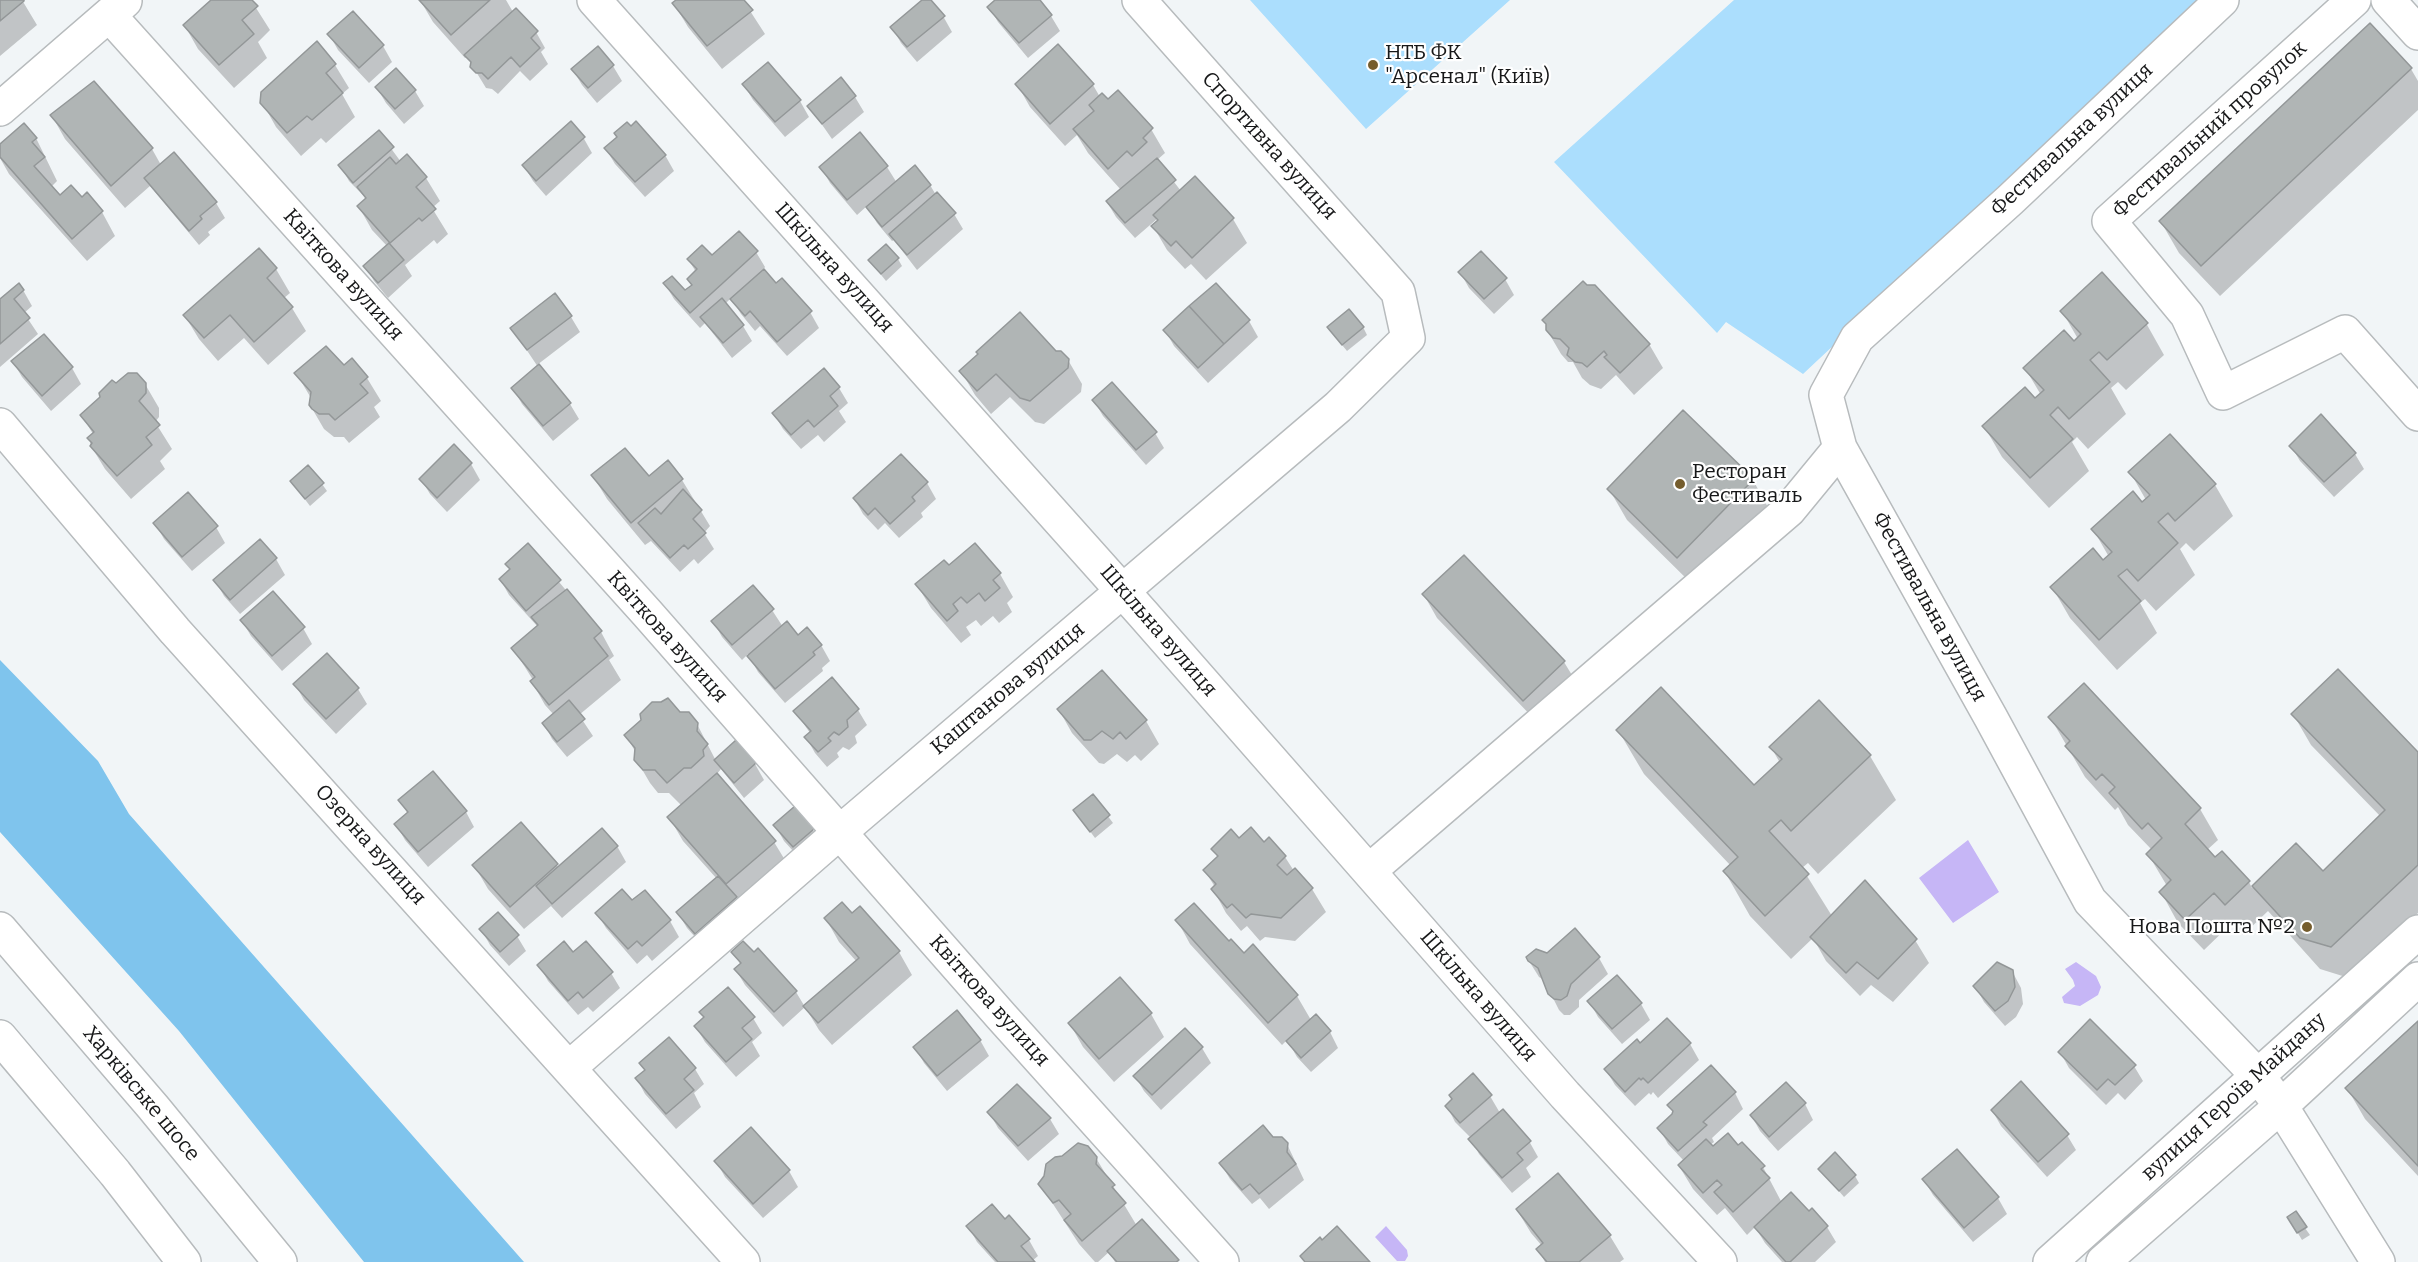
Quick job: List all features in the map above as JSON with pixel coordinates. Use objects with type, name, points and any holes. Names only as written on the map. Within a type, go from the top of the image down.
[{"type":"main road","name":"Шкільна вулиця","points":[[594,0],[1123,591],[1565,1095],[1720,1262]]},
{"type":"main road","name":"Спортивна вулиця","points":[[1139,0],[1398,292]]},
{"type":"main road","name":"Фестивальна вулиця","points":[[2222,0],[2010,200],[1857,338],[1826,395],[1840,448],[1986,708],[2090,902],[2258,1076],[2281,1106],[2378,1262]]},
{"type":"main road","name":"Фестивальний провулок","points":[[2354,0],[2109,220],[2187,315],[2223,393],[2345,332],[2418,414]]},
{"type":"main road","points":[[2388,0],[2418,33]]},
{"type":"main road","points":[[0,109],[118,7]]},
{"type":"main road","name":"Квіткова вулиця","points":[[118,7],[639,604],[1222,1262]]},
{"type":"main road","name":"Каштанова вулиця","points":[[570,1067],[840,832],[1338,406],[1408,338],[1398,292]]},
{"type":"main road","name":"Озерна вулиця","points":[[0,425],[175,631],[570,1067],[743,1262]]},
{"type":"main road","points":[[1369,871],[1789,510],[1840,448]]},
{"type":"main road","name":"Харківське шосе","points":[[0,929],[153,1107],[280,1262]]},
{"type":"main road","name":"вулиця Героїв Майдану","points":[[2050,1262],[2418,932]]},
{"type":"main road","name":"вулиця Героїв Майдану","points":[[2103,1262],[2281,1106],[2418,979]]},
{"type":"main road","points":[[0,1037],[115,1173],[184,1262]]},
{"type":"shaded area","name":"НТБ ФК \"Арсенал\" (Київ)","points":[[1250,0],[1510,0],[1366,129]]},
{"type":"shaded area","points":[[1734,0],[2202,0],[1803,374],[1726,322],[1717,333],[1554,162]]},
{"type":"shaded area","points":[[0,660],[98,761],[129,814],[524,1262],[364,1262],[179,1031],[0,832]]},
{"type":"shaded area","points":[[1968,840],[1999,892],[1953,923],[1919,878]]},
{"type":"shaded area","points":[[2076,962],[2096,976],[2101,987],[2098,995],[2080,1006],[2064,1003],[2062,997],[2075,986],[2065,969]]},
{"type":"shaded area","points":[[1386,1226],[1407,1250],[1408,1256],[1405,1261],[1397,1261],[1375,1237]]},
{"type":"building","points":[[0,0],[24,0],[24,1],[0,21]]},
{"type":"building","points":[[211,0],[252,0],[258,6],[242,20],[254,34],[219,65],[183,25]]},
{"type":"building","points":[[419,0],[490,0],[451,35]]},
{"type":"building","points":[[676,0],[744,0],[753,10],[707,46],[672,3]]},
{"type":"building","points":[[922,0],[931,0],[945,16],[907,47],[890,27]]},
{"type":"building","points":[[995,0],[1040,0],[1052,15],[1019,43],[987,7]]},
{"type":"building","points":[[516,8],[538,31],[531,38],[540,48],[520,67],[511,57],[488,79],[482,73],[476,73],[470,67],[471,62],[464,55]]},
{"type":"building","points":[[353,11],[384,45],[359,68],[327,34]]},
{"type":"building","points":[[2370,23],[2412,68],[2201,266],[2159,221]]},
{"type":"building","points":[[317,41],[336,64],[326,73],[343,93],[312,120],[307,116],[287,133],[260,103],[261,92]]},
{"type":"building","points":[[1058,44],[1094,84],[1050,124],[1015,84]]},
{"type":"building","points":[[598,46],[614,65],[588,88],[571,69]]},
{"type":"building","points":[[768,62],[801,100],[775,122],[742,84]]},
{"type":"building","points":[[396,68],[416,90],[395,109],[375,87]]},
{"type":"building","points":[[841,77],[856,96],[822,124],[807,106]]},
{"type":"building","points":[[94,81],[153,148],[111,186],[50,115]]},
{"type":"building","points":[[1118,90],[1153,128],[1143,138],[1147,142],[1132,156],[1127,151],[1108,169],[1073,129],[1094,111],[1089,105],[1102,93],[1108,99]]},
{"type":"building","points":[[571,121],[585,137],[536,181],[522,165]]},
{"type":"building","points":[[636,121],[666,155],[635,182],[604,148],[617,137],[614,133],[627,122],[631,126]]},
{"type":"building","points":[[24,123],[37,138],[32,142],[45,157],[34,166],[60,195],[71,185],[82,197],[87,192],[103,211],[72,239],[0,157],[0,144]]},
{"type":"building","points":[[379,130],[394,147],[353,183],[338,165]]},
{"type":"building","points":[[860,132],[888,166],[847,200],[819,167]]},
{"type":"building","points":[[174,152],[217,202],[200,216],[202,219],[189,231],[144,178]]},
{"type":"building","points":[[407,154],[427,177],[416,187],[436,209],[422,221],[419,218],[390,243],[357,206],[366,198],[357,187],[390,157],[396,164]]},
{"type":"building","points":[[1157,158],[1176,180],[1125,223],[1106,201]]},
{"type":"building","points":[[915,165],[931,185],[882,227],[866,207]]},
{"type":"building","points":[[1195,176],[1234,218],[1192,258],[1176,241],[1171,246],[1151,226],[1158,220],[1153,215]]},
{"type":"building","points":[[937,192],[956,213],[907,255],[889,234]]},
{"type":"building","points":[[739,231],[758,251],[690,313],[663,283],[672,276],[685,290],[692,285],[687,279],[697,269],[687,259],[702,245],[712,255]]},
{"type":"building","points":[[389,243],[404,260],[378,283],[363,266]]},
{"type":"building","points":[[886,244],[899,258],[881,274],[868,260]]},
{"type":"building","points":[[259,248],[277,268],[267,278],[293,307],[254,342],[230,315],[204,338],[183,315]]},
{"type":"building","points":[[1481,251],[1507,278],[1484,299],[1458,272]]},
{"type":"building","points":[[764,269],[776,283],[782,278],[812,311],[777,342],[750,311],[745,316],[730,299]]},
{"type":"building","points":[[2102,272],[2148,323],[2107,360],[2099,352],[2090,360],[2110,382],[2069,419],[2058,407],[2050,415],[2073,439],[2030,478],[1982,426],[2025,387],[2035,398],[2044,390],[2023,368],[2064,330],[2074,341],[2081,334],[2060,311]]},
{"type":"building","points":[[1583,281],[1587,285],[1595,285],[1650,344],[1620,373],[1604,357],[1607,355],[1604,351],[1587,367],[1575,362],[1567,355],[1569,348],[1560,339],[1553,338],[1546,330],[1546,324],[1542,320]]},
{"type":"building","points":[[19,283],[24,290],[14,299],[30,318],[0,344],[0,299]]},
{"type":"building","points":[[1216,283],[1250,320],[1224,344],[1189,306]]},
{"type":"building","points":[[555,293],[572,316],[527,350],[510,328]]},
{"type":"building","points":[[722,298],[744,325],[723,343],[700,317]]},
{"type":"building","points":[[1189,306],[1224,344],[1198,368],[1163,330]]},
{"type":"building","points":[[1349,309],[1364,327],[1342,345],[1327,327]]},
{"type":"building","points":[[1020,312],[1056,351],[1061,351],[1069,359],[1068,368],[1030,401],[1020,398],[996,374],[977,391],[959,371],[978,354],[976,352]]},
{"type":"building","points":[[44,334],[73,367],[42,396],[11,361]]},
{"type":"building","points":[[326,346],[344,365],[352,358],[368,377],[360,384],[368,393],[335,420],[329,414],[319,414],[312,409],[309,405],[311,392],[294,373]]},
{"type":"building","points":[[539,364],[571,403],[543,426],[511,388]]},
{"type":"building","points":[[824,368],[840,387],[830,396],[838,406],[814,427],[808,420],[791,435],[772,413]]},
{"type":"building","points":[[128,373],[137,373],[146,383],[146,393],[139,401],[160,425],[146,437],[152,445],[117,476],[90,446],[92,443],[87,438],[94,432],[80,415],[100,397],[99,393],[112,380],[116,383]]},
{"type":"building","points":[[1112,382],[1157,432],[1136,450],[1092,400]]},
{"type":"building","name":"Ресторан Фестиваль","points":[[1683,410],[1754,479],[1677,558],[1607,489]]},
{"type":"building","points":[[2321,414],[2356,453],[2324,482],[2289,446]]},
{"type":"building","points":[[2170,434],[2216,484],[2175,521],[2168,513],[2158,522],[2178,543],[2138,581],[2127,569],[2118,576],[2141,601],[2099,640],[2050,587],[2093,548],[2103,560],[2112,552],[2091,529],[2133,491],[2142,502],[2150,495],[2128,472]]},
{"type":"building","points":[[454,444],[472,463],[437,498],[419,479]]},
{"type":"building","points":[[625,448],[649,476],[668,460],[683,479],[631,523],[591,475]]},
{"type":"building","points":[[901,454],[928,482],[912,497],[915,501],[890,524],[875,508],[868,515],[853,498]]},
{"type":"building","points":[[308,465],[324,483],[305,499],[290,481]]},
{"type":"building","points":[[683,489],[702,510],[693,519],[706,533],[688,549],[684,545],[670,558],[638,523],[655,508],[661,514]]},
{"type":"building","points":[[188,492],[218,526],[182,557],[153,523]]},
{"type":"building","points":[[260,539],[277,558],[230,600],[213,580]]},
{"type":"building","points":[[528,543],[561,580],[526,611],[499,579],[510,569],[505,564]]},
{"type":"building","points":[[975,543],[1001,573],[993,580],[1000,588],[985,601],[979,593],[967,603],[961,597],[953,604],[958,611],[947,621],[915,584],[944,560],[949,565]]},
{"type":"building","points":[[1464,555],[1565,661],[1523,701],[1422,594]]},
{"type":"building","points":[[753,585],[774,609],[732,645],[711,621]]},
{"type":"building","points":[[567,589],[602,631],[594,638],[608,656],[549,705],[530,681],[535,677],[511,648],[538,625],[531,617]]},
{"type":"building","points":[[273,591],[305,627],[272,656],[240,620]]},
{"type":"building","points":[[787,621],[798,635],[807,627],[822,645],[813,652],[815,655],[775,689],[747,656]]},
{"type":"building","points":[[327,653],[359,688],[326,719],[293,684]]},
{"type":"building","points":[[2338,669],[2418,752],[2418,865],[2331,947],[2300,938],[2252,886],[2296,843],[2323,871],[2385,810],[2291,714]]},
{"type":"building","points":[[1102,670],[1147,720],[1126,739],[1120,732],[1113,739],[1102,731],[1091,740],[1084,740],[1057,709]]},
{"type":"building","points":[[832,677],[859,709],[847,720],[848,727],[839,735],[834,732],[828,738],[831,741],[818,752],[804,737],[811,731],[793,711]]},
{"type":"building","points":[[2084,683],[2201,808],[2185,824],[2215,857],[2222,851],[2250,881],[2225,905],[2214,893],[2185,920],[2159,892],[2171,880],[2146,854],[2162,838],[2148,823],[2142,829],[2109,793],[2115,787],[2102,774],[2096,780],[2065,746],[2070,741],[2048,717]]},
{"type":"building","points":[[1661,687],[1754,785],[1782,759],[1769,747],[1819,700],[1871,755],[1791,831],[1781,820],[1769,831],[1809,874],[1765,916],[1723,871],[1738,857],[1616,730]]},
{"type":"building","points":[[668,698],[680,712],[689,712],[698,723],[697,731],[708,744],[703,750],[704,756],[691,768],[684,768],[667,783],[655,770],[643,770],[634,760],[635,748],[624,735],[641,720],[640,714],[652,702],[661,702]]},
{"type":"building","points":[[569,700],[585,719],[557,742],[542,723]]},
{"type":"building","points":[[736,740],[756,763],[734,783],[714,760]]},
{"type":"building","points":[[433,771],[467,811],[418,852],[394,824],[408,812],[398,800]]},
{"type":"building","points":[[717,773],[776,841],[726,884],[667,817]]},
{"type":"building","points":[[1093,794],[1110,815],[1090,832],[1073,810]]},
{"type":"building","points":[[795,806],[814,829],[793,847],[773,825]]},
{"type":"building","points":[[521,822],[558,864],[510,907],[472,865]]},
{"type":"building","points":[[1251,827],[1264,842],[1269,837],[1286,856],[1277,865],[1287,875],[1295,868],[1313,888],[1281,918],[1251,914],[1246,918],[1232,904],[1227,908],[1211,889],[1216,884],[1203,870],[1218,856],[1211,849],[1231,829],[1239,838]]},
{"type":"building","points":[[602,828],[618,846],[552,904],[536,886]]},
{"type":"building","points":[[718,876],[737,897],[695,934],[676,912]]},
{"type":"building","points":[[1865,880],[1917,939],[1878,979],[1857,962],[1846,973],[1810,937]]},
{"type":"building","points":[[622,889],[632,900],[645,890],[671,920],[642,946],[637,941],[628,949],[595,913]]},
{"type":"building","points":[[842,902],[852,913],[860,906],[900,951],[818,1023],[803,1006],[859,958],[824,918]]},
{"type":"building","points":[[1194,903],[1229,941],[1231,939],[1244,953],[1253,944],[1298,995],[1268,1023],[1175,920]]},
{"type":"building","points":[[498,912],[519,935],[500,952],[479,929]]},
{"type":"building","points":[[1575,928],[1600,957],[1571,984],[1567,996],[1561,1000],[1554,999],[1548,994],[1538,968],[1526,957],[1536,949],[1547,953]]},
{"type":"building","points":[[564,941],[573,952],[586,941],[613,972],[583,998],[578,992],[568,1001],[537,965]]},
{"type":"building","points":[[743,941],[754,952],[758,948],[797,991],[774,1012],[734,969],[741,963],[731,952]]},
{"type":"building","points":[[1997,962],[2013,970],[2015,987],[2008,1001],[1995,1011],[1973,986]]},
{"type":"building","points":[[1617,975],[1642,1003],[1612,1029],[1587,1001]]},
{"type":"building","points":[[1120,977],[1152,1013],[1099,1059],[1068,1023]]},
{"type":"building","points":[[728,987],[755,1017],[742,1028],[752,1039],[726,1062],[694,1026],[704,1017],[699,1012]]},
{"type":"building","points":[[957,1010],[981,1040],[937,1076],[913,1047]]},
{"type":"building","points":[[1316,1014],[1331,1031],[1301,1058],[1286,1041]]},
{"type":"building","points":[[1667,1018],[1691,1043],[1648,1083],[1643,1078],[1641,1080],[1639,1078],[1625,1092],[1604,1069],[1637,1039],[1640,1043]]},
{"type":"building","points":[[2090,1019],[2136,1065],[2115,1085],[2108,1079],[2097,1090],[2058,1052]]},
{"type":"building","points":[[2418,1021],[2418,1166],[2345,1088]]},
{"type":"building","points":[[1185,1028],[1203,1047],[1152,1095],[1133,1076]]},
{"type":"building","points":[[669,1037],[696,1068],[684,1079],[694,1090],[666,1114],[635,1078],[645,1070],[639,1063]]},
{"type":"building","points":[[1711,1065],[1736,1092],[1703,1122],[1707,1125],[1678,1151],[1657,1128],[1672,1114],[1673,1111],[1667,1105]]},
{"type":"building","points":[[1473,1073],[1492,1095],[1460,1123],[1445,1106],[1452,1099],[1449,1095]]},
{"type":"building","points":[[2021,1081],[2069,1134],[2038,1162],[1991,1110]]},
{"type":"building","points":[[1786,1082],[1806,1103],[1769,1137],[1750,1115]]},
{"type":"building","points":[[1017,1084],[1051,1118],[1018,1146],[987,1112]]},
{"type":"building","points":[[1503,1109],[1531,1141],[1517,1153],[1523,1160],[1502,1178],[1468,1139]]},
{"type":"building","points":[[1263,1125],[1273,1137],[1282,1137],[1288,1143],[1287,1152],[1296,1164],[1259,1194],[1250,1184],[1242,1190],[1219,1163]]},
{"type":"building","points":[[751,1127],[790,1170],[753,1204],[714,1161]]},
{"type":"building","points":[[1728,1133],[1738,1145],[1742,1142],[1765,1166],[1761,1169],[1770,1178],[1733,1212],[1714,1192],[1722,1185],[1717,1180],[1703,1193],[1678,1165],[1706,1139],[1713,1146]]},
{"type":"building","points":[[1078,1143],[1088,1146],[1097,1157],[1096,1164],[1115,1185],[1112,1187],[1126,1203],[1082,1241],[1064,1220],[1071,1214],[1059,1200],[1053,1203],[1038,1184],[1044,1176],[1046,1164],[1055,1157],[1062,1156]]},
{"type":"building","points":[[1957,1149],[1999,1197],[1964,1228],[1922,1179]]},
{"type":"building","points":[[1835,1152],[1856,1175],[1839,1191],[1818,1169]]},
{"type":"building","points":[[1558,1173],[1611,1235],[1579,1262],[1547,1262],[1536,1249],[1543,1243],[1516,1209]]},
{"type":"building","points":[[1791,1192],[1809,1211],[1812,1208],[1828,1226],[1790,1262],[1786,1262],[1754,1227]]},
{"type":"building","points":[[992,1204],[1005,1219],[1009,1215],[1030,1239],[1021,1246],[1035,1262],[998,1262],[966,1226]]},
{"type":"building","points":[[2296,1211],[2307,1227],[2297,1233],[2287,1217]]},
{"type":"building","points":[[1142,1219],[1179,1260],[1176,1262],[1117,1262],[1107,1251]]},
{"type":"building","points":[[1337,1226],[1370,1262],[1305,1262],[1300,1256],[1320,1237],[1322,1240]]},
{"type":"place","name":"НТБ ФК \"Арсенал\" (Київ)","points":[[1373,65]]},
{"type":"place","name":"Ресторан Фестиваль","points":[[1680,484]]},
{"type":"place","name":"Нова Пошта №2","points":[[2307,927]]}]
